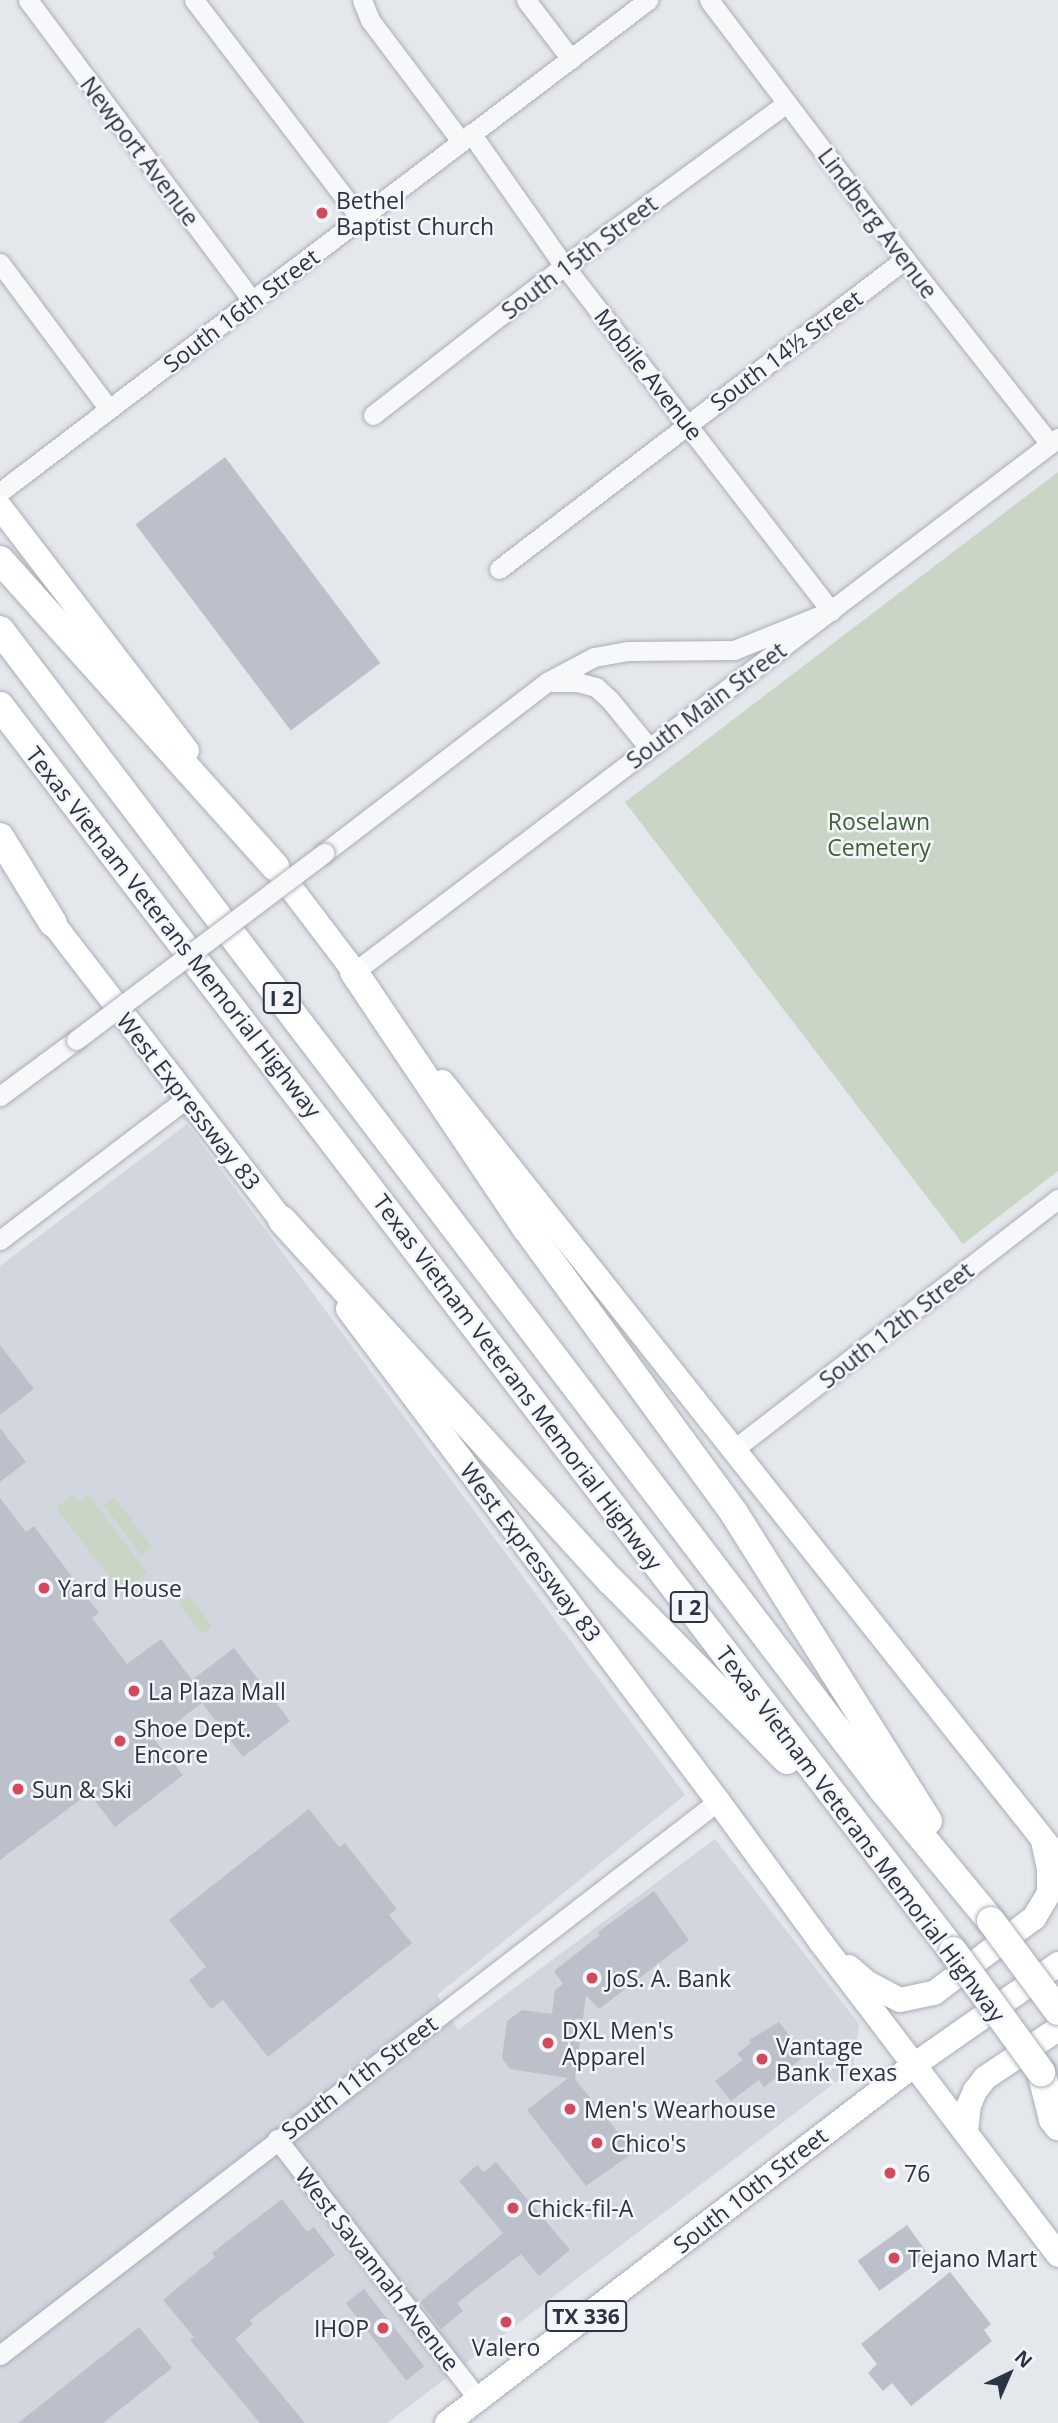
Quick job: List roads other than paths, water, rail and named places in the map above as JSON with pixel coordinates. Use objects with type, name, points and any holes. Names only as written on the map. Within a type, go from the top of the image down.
[{"type":"highway","points":[[0,560],[275,867]]},
{"type":"highway","name":"Texas Vietnam Veterans Memorial Highway","points":[[0,630],[883,1790],[991,1921],[1058,2011]]},
{"type":"highway","name":"Texas Vietnam Veterans Memorial Highway","points":[[0,706],[866,1841],[953,1951],[1058,2095]]},
{"type":"highway","points":[[0,837],[53,923]]},
{"type":"highway","points":[[354,972],[527,1229],[734,1513],[991,1921]]},
{"type":"highway","points":[[282,1220],[611,1581],[866,1841]]},
{"type":"highway","points":[[1041,2072],[1053,2119],[1058,2126]]},
{"type":"main road","points":[[0,507],[354,972],[1058,1858]]},
{"type":"main road","name":"West Expressway 83","points":[[0,854],[186,1099],[282,1220],[1058,2255]]},
{"type":"main road","points":[[820,1941],[866,1982],[900,2000],[934,1993],[1034,1918],[1042,1907],[1049,1893],[1049,1868],[1042,1837]]},
{"type":"main road","name":"South 10th Street","points":[[447,2423],[914,2065],[1058,1964]]},
{"type":"main road","points":[[966,2132],[969,2105],[985,2078],[1058,2029]]},
{"type":"street","name":"Newport Avenue","points":[[27,0],[252,301]]},
{"type":"street","points":[[194,0],[360,219]]},
{"type":"street","name":"Mobile Avenue","points":[[362,0],[370,20],[466,137],[831,611]]},
{"type":"street","points":[[526,0],[570,59]]},
{"type":"street","name":"South 16th Street","points":[[0,492],[648,0]]},
{"type":"street","name":"Lindberg Avenue","points":[[709,0],[905,259],[1054,441]]},
{"type":"street","name":"South 15th Street","points":[[373,415],[564,266],[787,103]]},
{"type":"street","name":"South 14½ Street","points":[[499,569],[905,259]]},
{"type":"street","points":[[0,263],[109,409]]},
{"type":"street","name":"South Main Street","points":[[354,972],[1054,441]]},
{"type":"street","points":[[0,1096],[547,682],[594,657],[628,651],[734,650],[831,611]]},
{"type":"street","points":[[547,682],[577,682],[596,687],[649,748]]},
{"type":"street","points":[[0,1240],[186,1099]]},
{"type":"street","name":"South 12th Street","points":[[733,1450],[1058,1199]]},
{"type":"street","name":"South 11th Street","points":[[0,2354],[718,1801]]},
{"type":"street","name":"West Savannah Avenue","points":[[277,2139],[478,2399]]},
{"type":"place","name":"Bethel Baptist Church","points":[[322,213]]},
{"type":"place","name":"Yard House","points":[[44,1588]]},
{"type":"place","name":"La Plaza Mall","points":[[134,1691]]},
{"type":"place","name":"Shoe Dept. Encore","points":[[120,1741]]},
{"type":"place","name":"Sun & Ski","points":[[18,1789]]},
{"type":"place","name":"JoS. A. Bank","points":[[592,1978]]},
{"type":"place","name":"DXL Men's Apparel","points":[[548,2043]]},
{"type":"place","name":"Vantage Bank Texas","points":[[762,2059]]},
{"type":"place","name":"Men's Wearhouse","points":[[570,2109]]},
{"type":"place","name":"Chico's","points":[[597,2143]]},
{"type":"place","name":"76","points":[[890,2173]]},
{"type":"place","name":"Chick-fil-A","points":[[513,2208]]},
{"type":"place","name":"Tejano Mart","points":[[894,2258]]},
{"type":"place","name":"Valero","points":[[506,2322]]},
{"type":"place","name":"IHOP","points":[[383,2328]]},
{"type":"park label","name":"Roselawn Cemetery","points":[[879,834]]}]
